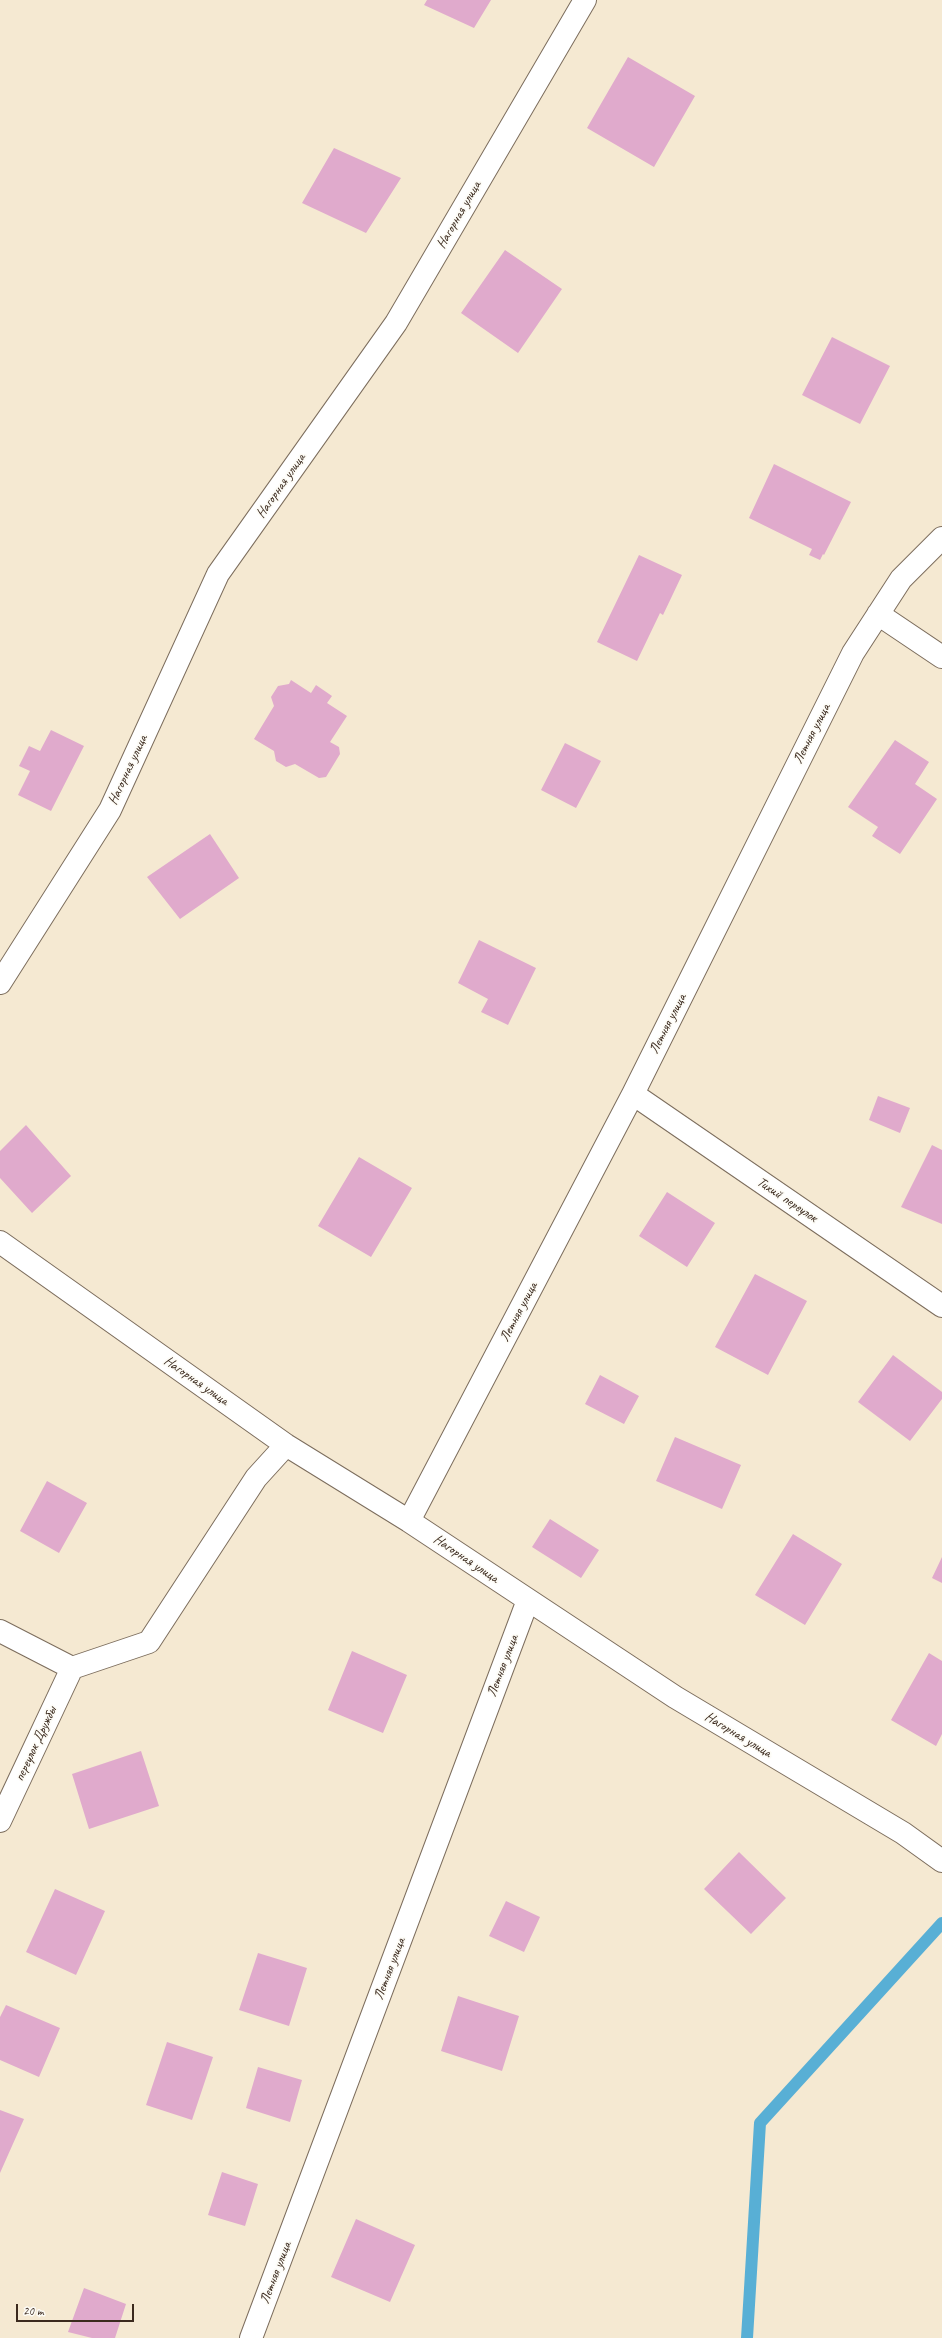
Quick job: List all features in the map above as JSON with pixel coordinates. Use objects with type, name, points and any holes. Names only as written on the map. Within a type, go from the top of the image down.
[{"type":"street","name":"Нагорная улица","points":[[0,984],[110,810],[218,574],[396,323],[585,0]]},
{"type":"street","name":"Летняя улица","points":[[408,1521],[633,1094],[853,653],[900,579],[942,538]]},
{"type":"street","points":[[878,614],[942,657]]},
{"type":"street","name":"Тихий переулок","points":[[633,1094],[942,1306]]},
{"type":"street","name":"Нагорная улица","points":[[0,1242],[286,1445],[408,1521],[675,1697],[903,1833],[941,1858]]},
{"type":"street","points":[[0,1631],[72,1668],[150,1642],[256,1478],[286,1445]]},
{"type":"street","name":"Летняя улица","points":[[251,2338],[528,1600]]},
{"type":"street","name":"переулок Дружбы","points":[[0,1821],[72,1668]]},
{"type":"building","points":[[427,0],[491,0],[474,28],[424,5]]},
{"type":"building","points":[[628,57],[695,96],[654,167],[587,128]]},
{"type":"building","points":[[334,148],[401,178],[366,233],[302,203]]},
{"type":"building","points":[[505,250],[562,289],[518,353],[461,313]]},
{"type":"building","points":[[832,337],[890,366],[860,424],[802,395]]},
{"type":"building","points":[[774,464],[851,502],[820,560],[809,555],[812,549],[749,518]]},
{"type":"building","points":[[639,555],[682,575],[663,615],[660,613],[637,661],[597,642]]},
{"type":"building","points":[[291,680],[311,693],[316,685],[332,696],[327,703],[347,716],[330,742],[339,747],[340,754],[326,777],[319,778],[295,764],[286,767],[276,761],[274,751],[254,739],[274,706],[271,697],[278,686],[289,684]]},
{"type":"building","points":[[51,730],[84,746],[51,811],[18,795],[30,771],[19,766],[29,746],[40,751]]},
{"type":"building","points":[[895,740],[929,762],[915,784],[937,799],[900,854],[872,836],[878,827],[848,807]]},
{"type":"building","points":[[565,743],[601,761],[576,808],[541,790]]},
{"type":"building","points":[[210,834],[239,878],[180,919],[147,877]]},
{"type":"building","points":[[479,940],[536,968],[508,1025],[481,1012],[488,999],[458,983]]},
{"type":"building","points":[[878,1096],[910,1108],[900,1133],[869,1120]]},
{"type":"building","points":[[26,1125],[71,1176],[32,1213],[0,1178],[0,1151]]},
{"type":"building","points":[[932,1145],[942,1150],[942,1224],[901,1207]]},
{"type":"building","points":[[359,1157],[412,1188],[371,1257],[318,1226]]},
{"type":"building","points":[[667,1192],[715,1223],[687,1267],[639,1236]]},
{"type":"building","points":[[755,1274],[807,1301],[768,1375],[715,1347]]},
{"type":"building","points":[[893,1355],[942,1392],[942,1399],[910,1441],[858,1402]]},
{"type":"building","points":[[600,1375],[639,1396],[624,1424],[585,1404]]},
{"type":"building","points":[[675,1437],[741,1465],[722,1509],[656,1481]]},
{"type":"building","points":[[47,1481],[87,1503],[59,1553],[20,1531]]},
{"type":"building","points":[[550,1519],[599,1550],[581,1578],[532,1547]]},
{"type":"building","points":[[793,1534],[842,1564],[805,1625],[755,1595]]},
{"type":"building","points":[[942,1557],[942,1583],[932,1578]]},
{"type":"building","points":[[352,1651],[407,1675],[383,1733],[328,1710]]},
{"type":"building","points":[[929,1653],[942,1661],[942,1734],[936,1746],[891,1720]]},
{"type":"building","points":[[141,1751],[159,1806],[89,1829],[72,1774]]},
{"type":"building","points":[[739,1852],[786,1898],[751,1934],[704,1889]]},
{"type":"building","points":[[55,1889],[105,1911],[76,1975],[26,1952]]},
{"type":"building","points":[[506,1901],[540,1917],[524,1952],[489,1936]]},
{"type":"building","points":[[258,1953],[307,1968],[289,2026],[239,2010]]},
{"type":"building","points":[[458,1996],[519,2016],[502,2071],[441,2051]]},
{"type":"building","points":[[6,2005],[60,2028],[39,2077],[0,2060],[0,2017]]},
{"type":"building","points":[[167,2042],[213,2057],[192,2120],[146,2105]]},
{"type":"building","points":[[258,2067],[302,2080],[290,2122],[246,2108]]},
{"type":"building","points":[[0,2110],[24,2119],[0,2173]]},
{"type":"building","points":[[222,2172],[258,2184],[245,2226],[208,2215]]},
{"type":"building","points":[[356,2219],[415,2245],[390,2302],[331,2277]]},
{"type":"building","points":[[84,2288],[126,2304],[115,2338],[92,2338],[68,2332]]},
{"type":"waterway","points":[[747,2338],[760,2123],[942,1923]]}]
